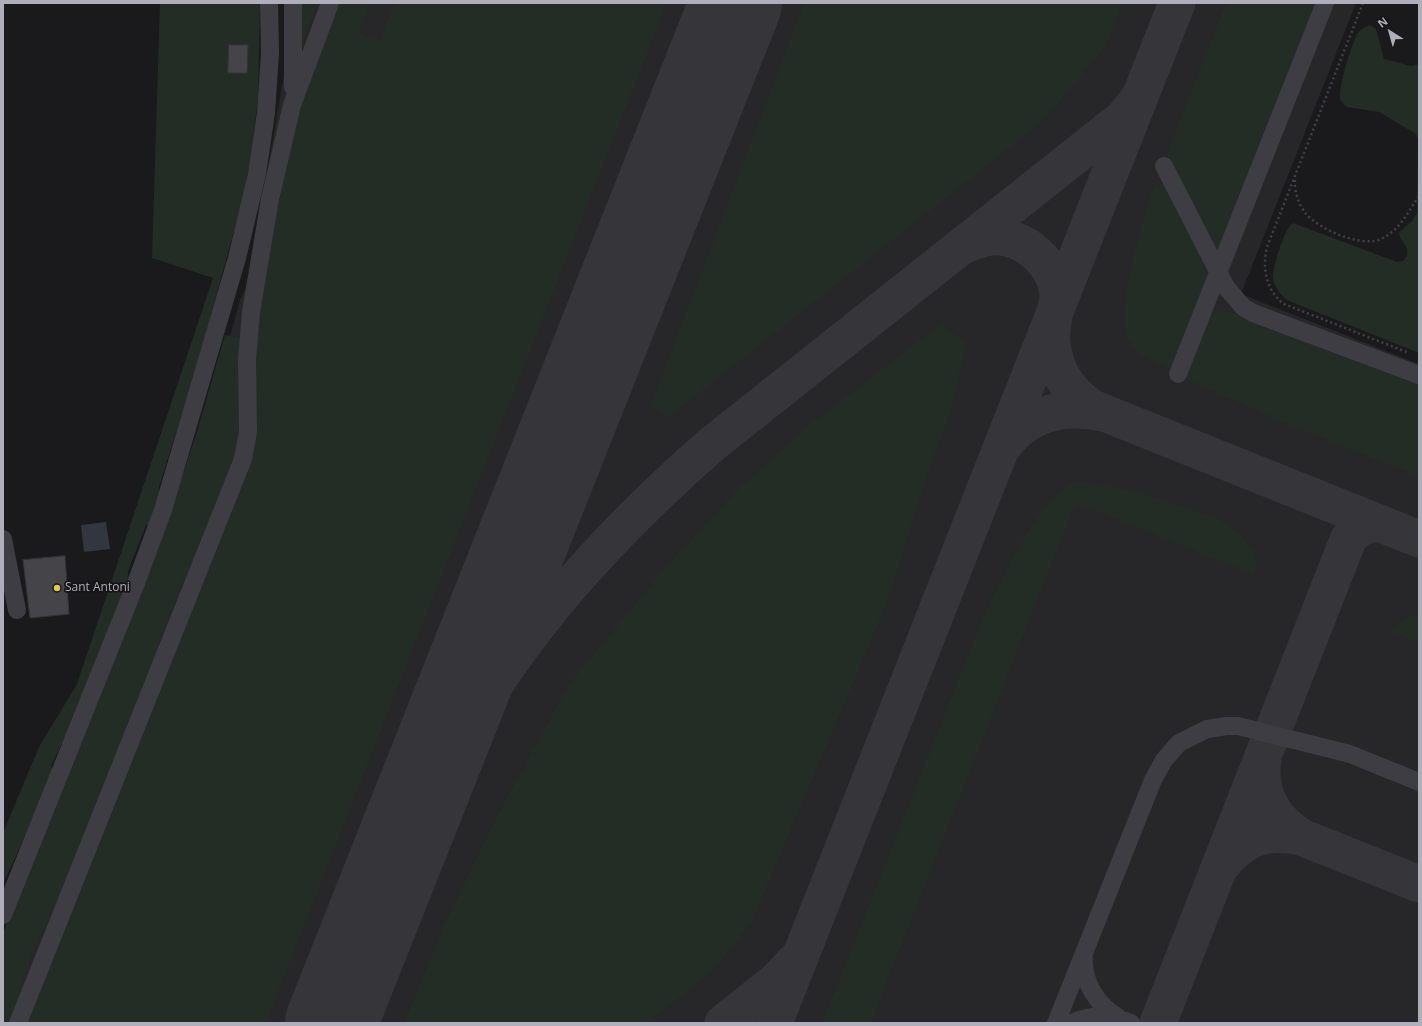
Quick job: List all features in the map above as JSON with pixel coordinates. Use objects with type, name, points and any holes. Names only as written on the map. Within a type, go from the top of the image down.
[{"type":"street","points":[[3,915],[133,591],[163,510],[237,258],[257,174],[266,113],[270,53],[269,3]]},
{"type":"street","points":[[292,105],[293,3]]},
{"type":"street","points":[[18,1023],[243,459],[248,432],[248,360],[254,292],[270,200],[292,105],[330,3]]},
{"type":"street","points":[[1178,374],[1219,274],[1325,3]]},
{"type":"street","points":[[1164,166],[1219,274],[1234,298],[1254,314],[1419,376]]},
{"type":"street","points":[[3,539],[17,610]]},
{"type":"street","points":[[1056,1023],[1152,780],[1171,750],[1180,743],[1198,733],[1217,726],[1238,726],[1350,754],[1419,782]]},
{"type":"street","points":[[1085,950],[1084,965],[1091,990],[1104,1008],[1125,1021]]},
{"type":"street","points":[[1072,1023],[1094,1016],[1125,1021]]},
{"type":"path","points":[[1363,3],[1266,254],[1265,270],[1273,292],[1280,301],[1288,306],[1412,354]]},
{"type":"path","points":[[1296,175],[1298,197],[1305,212],[1310,218],[1339,235],[1358,241],[1373,242],[1388,235],[1402,222],[1419,196]]},
{"type":"shaded area","points":[[160,3],[260,3],[258,99],[250,162],[243,198],[197,365],[159,487],[159,508],[153,526],[146,525],[128,571],[127,593],[67,740],[62,743],[51,766],[54,773],[3,884],[3,833],[39,747],[77,684],[213,278],[152,258]]},
{"type":"shaded area","points":[[285,3],[1356,3],[1241,294],[1419,364],[1419,1023],[3,1023],[173,521],[222,366],[240,300],[248,283],[285,69]]},
{"type":"shaded area","points":[[301,3],[319,3],[303,40],[301,39]]},
{"type":"shaded area","points":[[336,3],[371,3],[359,33],[379,41],[394,4],[393,3],[667,3],[266,1023],[24,1023],[231,505],[268,250],[298,108]]},
{"type":"shaded area","points":[[804,3],[1123,3],[1106,46],[1042,122],[669,417],[650,407]]},
{"type":"shaded area","points":[[1226,3],[1319,3],[1218,250],[1215,249],[1168,160],[1168,150]]},
{"type":"shaded area","points":[[1370,25],[1376,29],[1384,59],[1411,66],[1419,64],[1419,353],[1289,301],[1283,297],[1275,285],[1273,278],[1273,273],[1286,232],[1293,223],[1397,262],[1403,261],[1407,256],[1408,252],[1406,246],[1399,235],[1399,232],[1412,221],[1417,213],[1418,139],[1416,134],[1379,112],[1347,107],[1340,99],[1343,76],[1357,35],[1363,28]]},
{"type":"shaded area","points":[[1158,184],[1163,185],[1168,189],[1206,265],[1208,281],[1174,372],[1149,359],[1138,351],[1129,341],[1125,328],[1127,289],[1137,241],[1154,186]]},
{"type":"shaded area","points":[[1218,310],[1247,316],[1419,383],[1419,477],[1282,422],[1183,378],[1210,315]]},
{"type":"shaded area","points":[[942,323],[966,344],[952,408],[926,479],[887,603],[752,922],[713,971],[647,1023],[404,1023],[443,927],[497,816],[569,684],[670,562],[740,487],[813,422]]},
{"type":"shaded area","points":[[225,335],[241,338],[243,441],[208,538],[184,579],[157,647],[152,675],[75,870],[57,901],[29,960],[24,976],[19,1012],[15,1023],[3,1023],[3,933],[41,842],[171,510],[197,432]]},
{"type":"shaded area","points":[[1076,482],[1118,487],[1209,515],[1220,520],[1242,536],[1253,551],[1256,559],[1254,575],[1081,505],[1074,507],[871,1023],[822,1023],[982,620],[1009,565],[1035,522],[1048,504],[1062,490]]},
{"type":"shaded area","points":[[106,522],[110,549],[84,552],[81,525]]},
{"type":"shaded area","points":[[1419,613],[1419,643],[1389,631],[1411,615]]},
{"type":"building","points":[[229,45],[248,45],[247,73],[228,73]]},
{"type":"building","name":"Sant Antoni","points":[[65,556],[69,614],[30,618],[23,560]]},
{"type":"taxiway","points":[[774,1023],[1177,3]]},
{"type":"taxiway","points":[[332,1023],[406,849],[439,781],[482,705],[509,664],[570,585],[638,513],[711,445],[1123,118],[1139,98]]},
{"type":"taxiway","points":[[962,246],[983,238],[1003,237],[1027,246],[1046,263],[1052,274],[1058,298],[1053,319],[1052,334],[1052,347],[1056,363],[1063,378],[1073,392],[1092,408],[1419,539]]},
{"type":"taxiway","points":[[1003,447],[1012,435],[1023,426],[1034,419],[1047,414],[1074,410],[1102,413]]},
{"type":"taxiway","points":[[1158,1023],[1348,540],[1355,532],[1367,525],[1382,524]]},
{"type":"taxiway","points":[[1220,867],[1237,849],[1255,838],[1276,834],[1301,837],[1282,822],[1269,804],[1263,783],[1263,759]]},
{"type":"taxiway","points":[[1301,837],[1419,884]]},
{"type":"taxiway","points":[[723,1023],[776,981],[794,962]]},
{"type":"runway","points":[[331,1023],[736,3]]},
{"type":"place","name":"Sant Antoni","points":[[57,588]]}]
